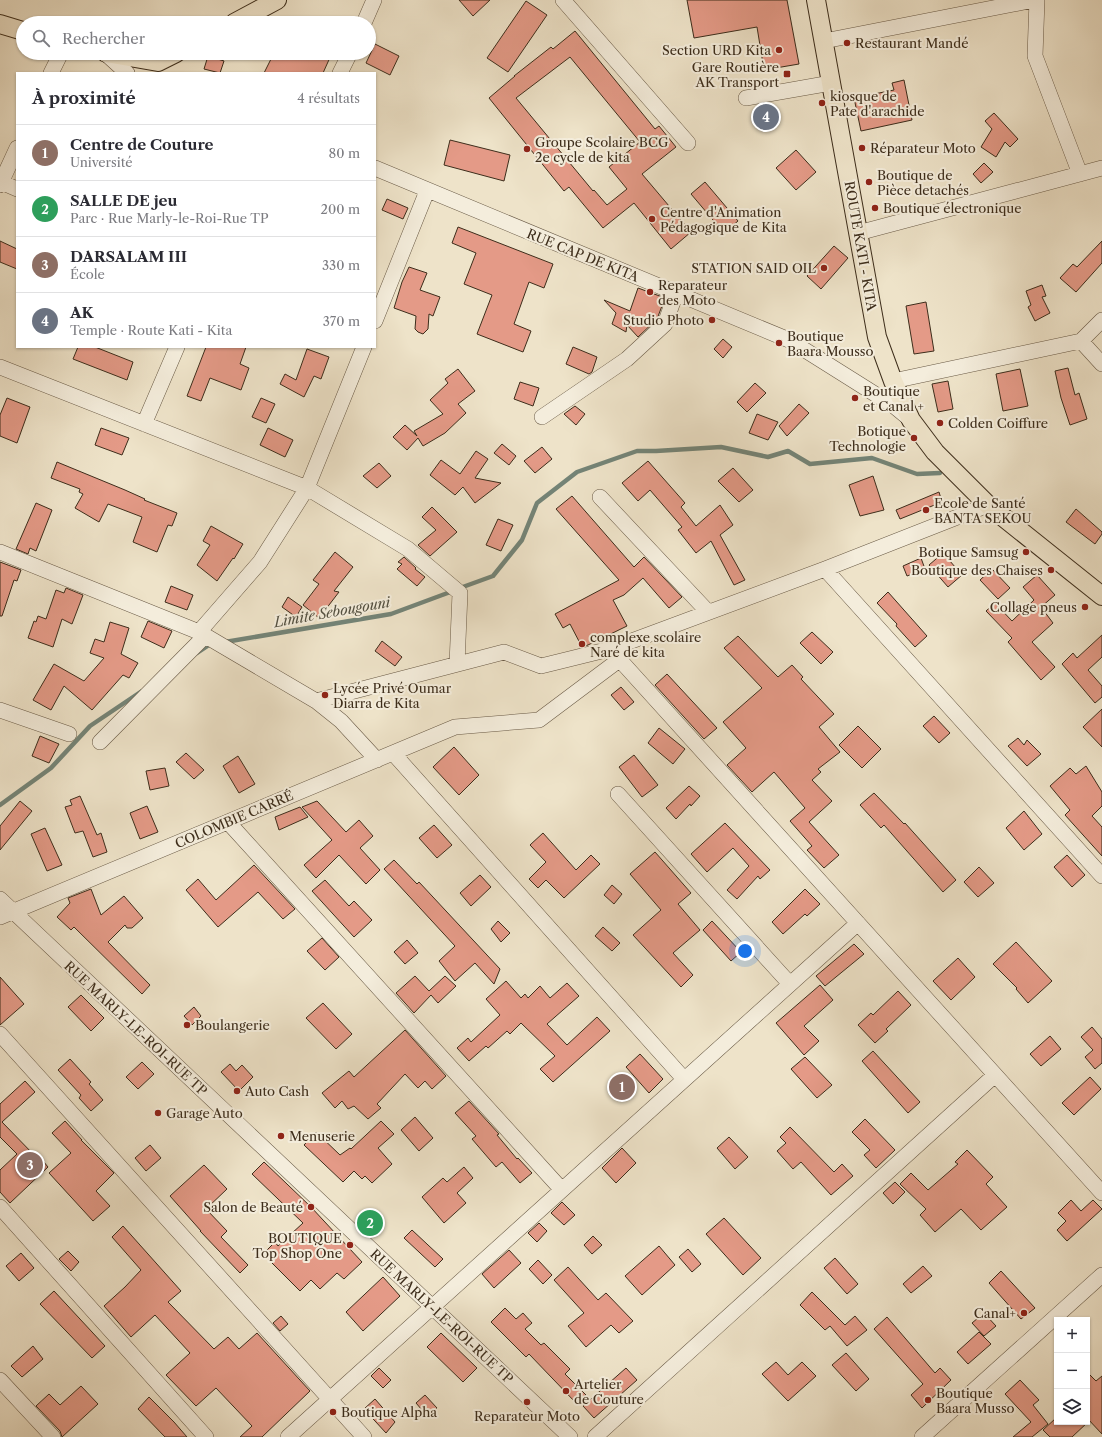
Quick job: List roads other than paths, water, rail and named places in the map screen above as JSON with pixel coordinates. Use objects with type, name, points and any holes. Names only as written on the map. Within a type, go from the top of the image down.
[{"type":"main road","points":[[247,16],[278,0]]},
{"type":"main road","name":"ROUTE KATI - KITA","points":[[816,0],[877,337],[893,381],[911,420],[935,452],[988,505],[1102,596]]},
{"type":"main road","points":[[0,24],[16,29]]},
{"type":"main road","points":[[132,60],[161,68],[169,60]]},
{"type":"street","points":[[367,16],[374,0]]},
{"type":"street","points":[[563,0],[688,143]]},
{"type":"street","points":[[824,41],[1034,0]]},
{"type":"street","points":[[1037,0],[1035,56],[1080,174]]},
{"type":"street","points":[[51,72],[57,60]]},
{"type":"street","points":[[113,60],[126,72]]},
{"type":"street","points":[[340,72],[346,60]]},
{"type":"street","points":[[746,98],[831,83]]},
{"type":"street","points":[[16,150],[1,183],[16,189]]},
{"type":"street","name":"RUE CAP DE KITA","points":[[376,168],[427,191],[789,340],[894,406],[911,420]]},
{"type":"street","points":[[858,232],[1102,168]]},
{"type":"street","points":[[376,318],[427,191]]},
{"type":"street","points":[[542,417],[627,359],[664,324],[676,293]]},
{"type":"street","points":[[893,381],[1081,341],[1102,320]]},
{"type":"street","points":[[1081,341],[1102,364]]},
{"type":"street","points":[[144,424],[177,348]]},
{"type":"street","points":[[100,742],[202,634],[260,562],[307,488],[364,348]]},
{"type":"street","points":[[0,367],[307,488],[408,549],[460,593],[458,664]]},
{"type":"street","points":[[600,497],[708,612]]},
{"type":"street","points":[[316,701],[504,652],[541,666],[615,654],[708,612],[825,569],[988,505]]},
{"type":"street","points":[[0,552],[202,634],[316,701],[341,721],[377,760]]},
{"type":"street","points":[[825,569],[1102,876]]},
{"type":"street","points":[[615,654],[1102,1193]]},
{"type":"street","name":"COLOMBIE CARRÉ","points":[[6,914],[455,727],[539,720],[615,654]]},
{"type":"street","points":[[0,710],[69,734]]},
{"type":"street","points":[[393,753],[684,1080]]},
{"type":"street","points":[[618,794],[790,984]]},
{"type":"street","points":[[228,822],[562,1190]]},
{"type":"street","name":"RUE MARLY-LE-ROI-RUE TP","points":[[0,899],[6,914],[432,1307],[570,1437]]},
{"type":"street","points":[[288,1437],[858,923]]},
{"type":"street","points":[[0,1034],[364,1437]]},
{"type":"street","points":[[595,1437],[995,1075]]},
{"type":"street","points":[[0,1208],[206,1437]]},
{"type":"street","points":[[922,1437],[1102,1275]]},
{"type":"street","points":[[0,1380],[52,1437]]},
{"type":"waterway","name":"Limite Sebougouni","points":[[460,588],[493,576],[522,540],[537,503],[577,472],[637,451],[721,447],[768,457],[788,451],[810,464],[872,458],[917,474],[940,473]]},
{"type":"waterway","name":"Limite Sebougouni","points":[[225,642],[391,614],[453,591]]},
{"type":"waterway","name":"Limite Sebougouni","points":[[197,653],[213,644]]},
{"type":"waterway","name":"Limite Sebougouni","points":[[0,805],[51,768],[90,726],[142,691]]},
{"type":"place","name":"Restaurant Mandé","points":[[847,43]]},
{"type":"place","name":"Section URD Kita","points":[[779,50]]},
{"type":"place","name":"Gare Routière AK Transport","points":[[787,74]]},
{"type":"place","name":"kiosque de Pate d'arachide","points":[[822,103]]},
{"type":"place","name":"AK","points":[[766,117]]},
{"type":"place","name":"Réparateur Moto","points":[[862,148]]},
{"type":"place","name":"Groupe Scolaire BCG 2e cycle de kita","points":[[527,149]]},
{"type":"place","name":"Boutique de Pièce detachés","points":[[869,182]]},
{"type":"place","name":"Boutique électronique","points":[[875,208]]},
{"type":"place","name":"Centre d'Animation Pédagogique de Kita","points":[[652,219]]},
{"type":"place","name":"STATION SAID OIL","points":[[824,268]]},
{"type":"place","name":"Reparateur des Moto","points":[[650,292]]},
{"type":"place","name":"Studio Photo","points":[[712,320]]},
{"type":"place","name":"Boutique Baara Mousso","points":[[779,343]]},
{"type":"place","name":"Boutique et Canal +","points":[[855,398]]},
{"type":"place","name":"Colden Coiffure","points":[[940,423]]},
{"type":"place","name":"Botique Technologie","points":[[914,438]]},
{"type":"place","name":"Ecole de Santé BANTA SEKOU","points":[[926,510]]},
{"type":"place","name":"Botique Samsug","points":[[1026,552]]},
{"type":"place","name":"Boutique des Chaises","points":[[1051,570]]},
{"type":"place","name":"Collage pneus","points":[[1085,607]]},
{"type":"place","name":"complexe scolaire Naré de kita","points":[[582,644]]},
{"type":"place","name":"Lycée Privé Oumar Diarra de Kita","points":[[325,695]]},
{"type":"place","name":"Boulangerie","points":[[187,1025]]},
{"type":"place","name":"Centre de Couture","points":[[622,1087]]},
{"type":"place","name":"Auto Cash","points":[[237,1091]]},
{"type":"place","name":"Garage Auto","points":[[158,1113]]},
{"type":"place","name":"Menuserie","points":[[281,1136]]},
{"type":"place","name":"DARSALAM III","points":[[30,1165]]},
{"type":"place","name":"Salon de Beauté","points":[[311,1207]]},
{"type":"place","name":"SALLE DE jeu","points":[[370,1223]]},
{"type":"place","name":"BOUTIQUE Top Shop One","points":[[350,1245]]},
{"type":"place","name":"Canal+","points":[[1024,1313]]},
{"type":"place","name":"Artelier de Couture","points":[[566,1391]]},
{"type":"place","name":"Boutique Baara Musso","points":[[928,1400]]},
{"type":"place","name":"Reparateur Moto","points":[[527,1402]]},
{"type":"place","name":"Boutique Alpha","points":[[333,1412]]}]
